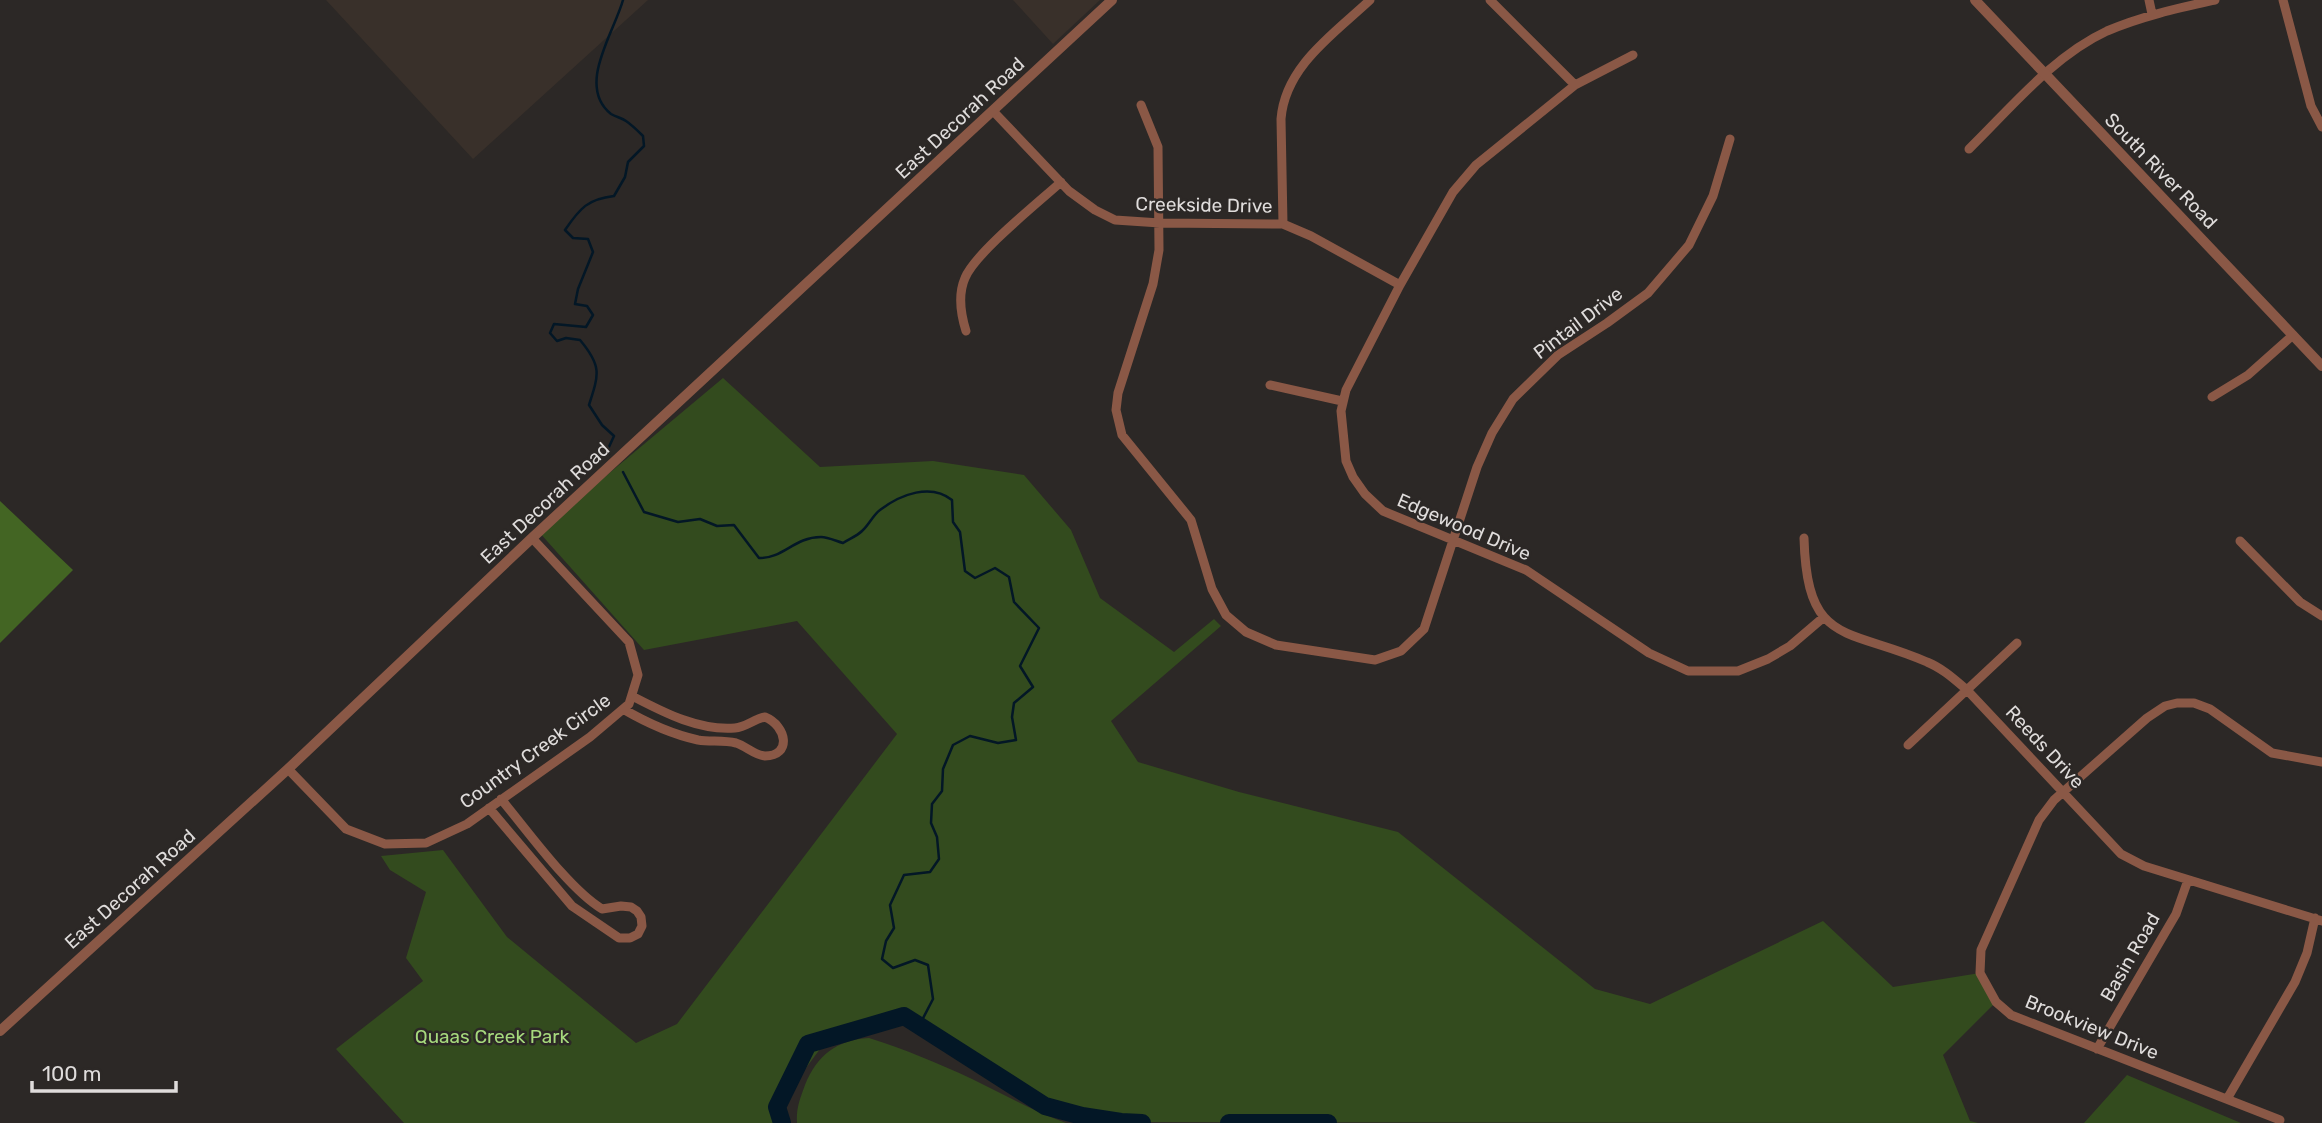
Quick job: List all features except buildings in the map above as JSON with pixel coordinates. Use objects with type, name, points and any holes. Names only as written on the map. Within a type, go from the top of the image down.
[{"type":"street","name":"East Decorah Road","points":[[0,1031],[288,769],[1112,0]]},
{"type":"street","points":[[1283,224],[1282,103],[1289,85],[1306,61],[1370,0]]},
{"type":"street","points":[[1490,0],[1575,85]]},
{"type":"street","name":"South River Road","points":[[1975,0],[2322,366]]},
{"type":"street","points":[[2149,0],[2152,14]]},
{"type":"street","points":[[1969,149],[2045,75],[2076,50],[2106,32],[2152,14],[2215,0]]},
{"type":"street","points":[[2283,0],[2311,106],[2322,127]]},
{"type":"street","name":"Edgewood Drive","points":[[1633,55],[1575,85],[1476,165],[1452,192],[1400,285],[1342,401],[1346,461],[1365,494],[1383,511],[1527,570],[1650,653],[1688,671],[1738,671],[1769,659],[1790,646],[1824,617]]},
{"type":"street","points":[[1141,105],[1158,147],[1160,223]]},
{"type":"street","name":"Creekside Drive","points":[[993,111],[1061,182],[1095,210],[1115,220],[1283,224],[1311,236],[1400,285]]},
{"type":"street","name":"Pintail Drive","points":[[1160,223],[1153,284],[1118,393],[1116,410],[1122,435],[1191,520],[1212,589],[1226,615],[1246,632],[1276,645],[1375,660],[1401,651],[1424,629],[1477,467],[1492,432],[1513,399],[1558,355],[1648,293],[1689,245],[1713,196],[1730,139]]},
{"type":"street","points":[[966,331],[962,319],[961,298],[965,278],[975,261],[1061,182]]},
{"type":"street","points":[[2212,397],[2248,375],[2292,335]]},
{"type":"street","points":[[1269,385],[1342,401]]},
{"type":"street","name":"Country Creek Circle","points":[[288,769],[346,829],[385,844],[426,843],[467,824],[590,737],[629,704],[638,675],[629,642],[533,538]]},
{"type":"street","points":[[1804,538],[1805,564],[1811,593],[1824,617]]},
{"type":"street","points":[[2240,541],[2300,602],[2322,616]]},
{"type":"street","name":"Reeds Drive","points":[[1824,617],[1847,635],[1927,662],[1945,672],[1967,690],[2121,854],[2144,866],[2318,920]]},
{"type":"street","points":[[1908,745],[2017,643]]},
{"type":"street","points":[[623,709],[670,733],[700,740],[740,744],[758,755],[770,756],[780,750],[784,739],[782,729],[765,716],[746,726],[734,728],[698,724],[677,719],[632,696]]},
{"type":"street","name":"Brookview Drive","points":[[2280,1120],[2011,1015],[1996,1002],[1980,973],[1981,950],[2039,820],[2063,792],[2147,718],[2165,706],[2194,703],[2210,709],[2272,753],[2322,762]]},
{"type":"street","points":[[489,808],[572,906],[620,938],[629,939],[638,934],[642,926],[637,911],[631,907],[602,909],[594,905],[574,886],[501,799]]},
{"type":"street","name":"Basin Road","points":[[2097,1049],[2176,914],[2188,880]]},
{"type":"street","points":[[2227,1099],[2295,982],[2318,920]]},
{"type":"shaded area","points":[[326,0],[648,0],[473,159]]},
{"type":"shaded area","points":[[1013,0],[1100,0],[1053,44]]},
{"type":"green space","name":"Quaas Creek Park","points":[[723,378],[820,467],[933,461],[1024,475],[1071,530],[1100,598],[1174,652],[1214,619],[1221,626],[1111,721],[1138,762],[1239,792],[1398,832],[1595,989],[1650,1004],[1823,921],[1893,987],[1980,973],[1996,1002],[1943,1055],[1970,1121],[1978,1123],[1121,1122],[1082,1116],[1045,1106],[904,1016],[823,1045],[777,1107],[782,1123],[404,1123],[336,1049],[423,981],[406,958],[426,892],[390,870],[381,856],[443,850],[507,937],[636,1043],[677,1024],[897,734],[797,621],[644,650],[539,532]]},
{"type":"green space","points":[[0,501],[73,570],[0,643]]},
{"type":"green space","points":[[869,1038],[946,1067],[1066,1123],[797,1123],[798,1108],[805,1085],[822,1057],[847,1042]]},
{"type":"green space","points":[[2127,1075],[2241,1123],[2084,1123]]},
{"type":"waterway","points":[[609,454],[608,449],[614,436],[602,425],[589,405],[596,378],[592,357],[580,340],[566,338],[557,341],[550,333],[554,324],[586,327],[593,315],[587,306],[575,304],[593,252],[588,239],[573,238],[565,230],[585,206],[597,199],[614,196],[625,177],[628,162],[644,146],[643,136],[626,121],[611,114],[601,102],[597,89],[600,59],[623,0]]},
{"type":"waterway","points":[[623,472],[644,512],[678,522],[700,519],[717,526],[734,525],[759,558],[775,555],[812,538],[824,537],[843,543],[860,533],[878,512],[897,499],[926,491],[944,495],[952,500],[953,522],[960,532],[965,571],[975,578],[995,568],[1009,577],[1014,602],[1039,628],[1020,666],[1033,687],[1014,703],[1012,717],[1016,740],[998,743],[970,736],[953,745],[943,769],[942,791],[932,804],[931,823],[937,837],[939,859],[930,872],[904,875],[890,905],[894,928],[886,941],[882,959],[893,968],[915,960],[928,965],[933,999],[919,1026]]},
{"type":"waterway","points":[[782,1123],[777,1107],[808,1044],[904,1016],[1045,1106],[1082,1116],[1142,1123]]},
{"type":"waterway","points":[[1229,1123],[1328,1123]]}]
